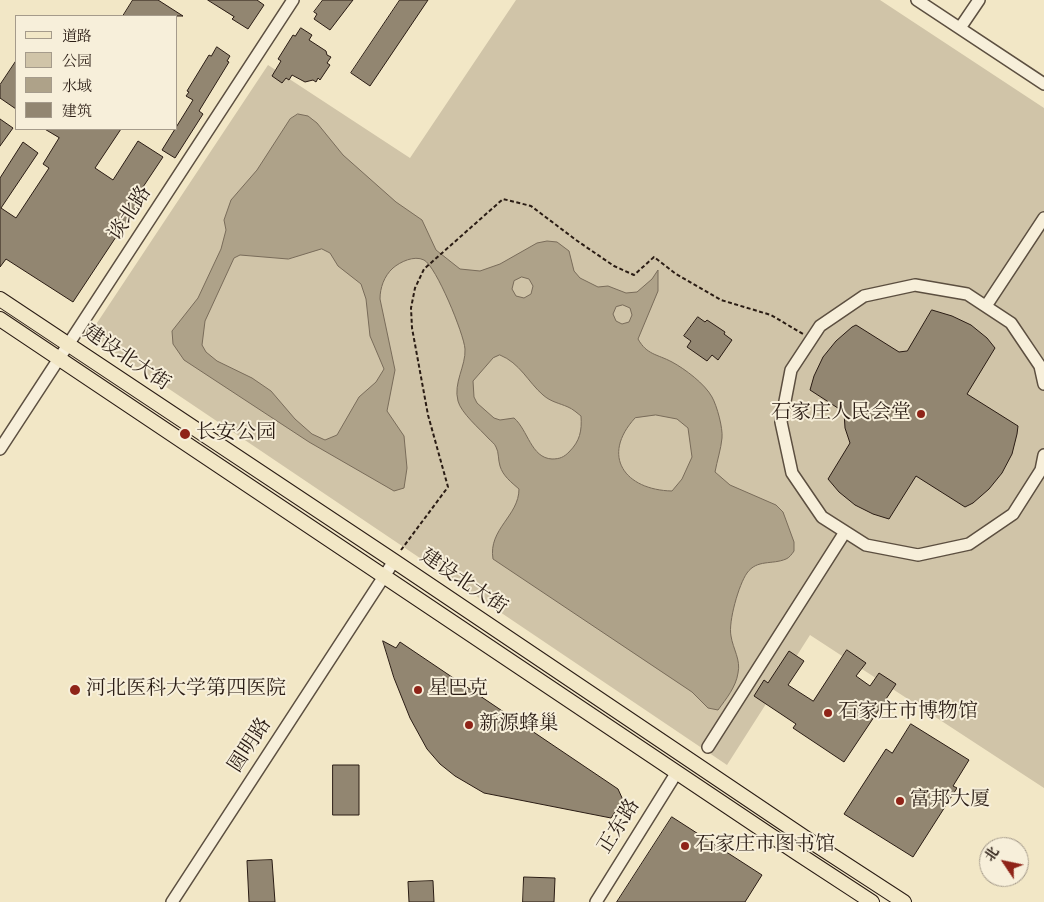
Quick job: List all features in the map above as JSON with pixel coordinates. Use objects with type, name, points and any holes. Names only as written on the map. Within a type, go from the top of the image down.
[{"type":"main road","name":"建设北大街","points":[[0,298],[798,834],[904,902]]},
{"type":"main road","name":"建设北大街","points":[[0,319],[872,902]]},
{"type":"street","name":"谈北路","points":[[0,449],[293,0]]},
{"type":"street","points":[[917,0],[1044,84]]},
{"type":"street","points":[[960,28],[979,0]]},
{"type":"street","points":[[986,306],[1044,218]]},
{"type":"street","points":[[1044,384],[1040,366],[1011,323],[966,294],[915,285],[864,296],[820,326],[791,370],[781,422],[792,473],[822,517],[866,545],[918,555],[969,544],[1013,514],[1041,470],[1044,455]]},
{"type":"street","points":[[708,747],[846,532]]},
{"type":"street","name":"圆明路","points":[[172,902],[394,561]]},
{"type":"street","name":"正东路","points":[[596,902],[677,772]]},
{"type":"path","points":[[394,561],[448,487],[428,415],[412,328],[411,308],[415,288],[424,269],[503,199],[532,206],[576,240],[614,266],[634,276],[654,257],[676,274],[721,300],[771,316],[788,324],[811,339]]},
{"type":"green space","name":"长安公园","points":[[516,0],[880,0],[1044,108],[1044,788],[810,635],[727,765],[89,335],[268,65],[410,158]]},
{"type":"water","points":[[298,114],[308,116],[317,123],[343,155],[396,202],[422,220],[436,250],[460,269],[480,271],[500,264],[537,243],[547,241],[557,242],[569,251],[574,271],[580,278],[598,287],[608,286],[626,293],[637,292],[652,279],[658,270],[658,291],[638,339],[653,354],[672,362],[694,377],[709,392],[718,411],[722,434],[715,472],[730,485],[776,505],[783,512],[794,542],[794,551],[788,558],[755,566],[744,578],[735,603],[730,630],[739,668],[733,688],[718,710],[708,708],[692,692],[493,559],[495,539],[518,499],[519,489],[503,473],[495,445],[471,421],[460,406],[457,388],[464,362],[465,349],[455,316],[442,287],[424,260],[412,259],[393,268],[385,278],[380,295],[395,370],[387,411],[404,436],[407,468],[404,488],[394,491],[309,442],[184,360],[173,344],[172,331],[198,298],[221,249],[226,230],[224,220],[231,200],[257,170],[290,119]],"holes":[[[322,249],[330,253],[338,266],[361,284],[366,299],[370,336],[384,369],[376,382],[359,397],[337,435],[325,440],[312,434],[295,419],[271,391],[252,378],[217,361],[206,352],[202,345],[205,321],[234,258],[240,255],[288,259]],[[522,277],[529,279],[533,286],[531,294],[524,298],[516,296],[512,289],[514,281]],[[623,305],[630,308],[632,315],[629,322],[622,324],[616,321],[613,314],[616,307]],[[500,355],[507,358],[546,397],[570,408],[581,416],[581,431],[576,444],[569,452],[557,459],[539,454],[514,418],[500,420],[494,418],[477,403],[474,397],[473,381],[493,358]],[[656,415],[677,419],[688,428],[692,457],[682,479],[672,491],[641,485],[630,477],[623,468],[619,458],[619,445],[635,418]]]},
{"type":"building","points":[[133,0],[158,0],[183,16],[178,15],[124,15]]},
{"type":"building","points":[[208,0],[257,0],[264,5],[248,29]]},
{"type":"building","points":[[323,0],[353,0],[330,30],[314,19],[317,14],[314,12]]},
{"type":"building","points":[[400,0],[428,0],[370,86],[351,73]]},
{"type":"building","points":[[301,28],[312,35],[309,40],[326,51],[327,55],[331,57],[327,63],[330,65],[320,80],[318,78],[316,82],[313,80],[305,82],[292,75],[289,80],[286,78],[282,83],[272,76],[281,61],[278,59],[293,35],[295,36]]},
{"type":"building","points":[[217,47],[230,56],[227,61],[229,62],[199,111],[203,114],[175,158],[162,150],[174,130],[178,130],[178,124],[193,100],[186,96],[189,92],[187,91],[209,55],[211,56]]},
{"type":"building","points":[[15,62],[15,108],[0,98],[0,85]]},
{"type":"building","points":[[0,119],[13,128],[0,146]]},
{"type":"building","points":[[47,130],[120,130],[95,168],[113,180],[138,141],[163,157],[143,187],[147,190],[73,302],[6,259],[0,267],[0,178],[23,142],[38,153],[1,208],[16,218],[49,168],[43,164],[59,138]]},
{"type":"building","name":"石家庄人民会堂","points":[[932,310],[952,316],[971,325],[987,338],[995,348],[967,394],[1018,426],[1017,434],[1012,454],[1002,473],[989,489],[973,503],[965,507],[916,476],[889,519],[855,505],[839,492],[828,479],[850,443],[845,428],[844,412],[810,390],[823,357],[836,341],[852,327],[856,325],[899,352],[907,351]]},
{"type":"building","points":[[698,317],[705,322],[707,320],[725,332],[724,334],[732,340],[718,360],[712,355],[707,361],[687,347],[691,341],[684,336]]},
{"type":"building","name":"新源蜂巢","points":[[383,641],[396,648],[400,642],[618,789],[623,800],[611,818],[484,793],[455,776],[440,764],[427,749],[410,718],[394,678]]},
{"type":"building","name":"石家庄市博物馆","points":[[847,650],[866,663],[856,676],[870,686],[879,673],[896,684],[844,762],[793,728],[796,724],[754,696],[764,680],[768,683],[789,651],[804,661],[788,685],[813,701]]},
{"type":"building","name":"富邦大厦","points":[[911,724],[969,760],[953,786],[957,788],[913,857],[844,814],[886,749],[892,753]]},
{"type":"building","points":[[333,765],[359,765],[359,815],[333,815]]},
{"type":"building","name":"石家庄市图书馆","points":[[672,817],[762,875],[745,902],[617,902]]},
{"type":"building","points":[[272,860],[275,902],[249,902],[247,861]]},
{"type":"building","points":[[524,877],[555,878],[554,902],[523,902]]},
{"type":"building","points":[[433,881],[434,902],[409,902],[408,882]]},
{"type":"place","name":"石家庄人民会堂","points":[[921,414]]},
{"type":"place","name":"长安公园","points":[[185,434]]},
{"type":"place","name":"河北医科大学第四医院","points":[[75,690]]},
{"type":"place","name":"星巴克","points":[[418,690]]},
{"type":"place","name":"石家庄市博物馆","points":[[828,713]]},
{"type":"place","name":"新源蜂巢","points":[[469,725]]},
{"type":"place","name":"富邦大厦","points":[[900,801]]},
{"type":"place","name":"石家庄市图书馆","points":[[685,846]]}]
